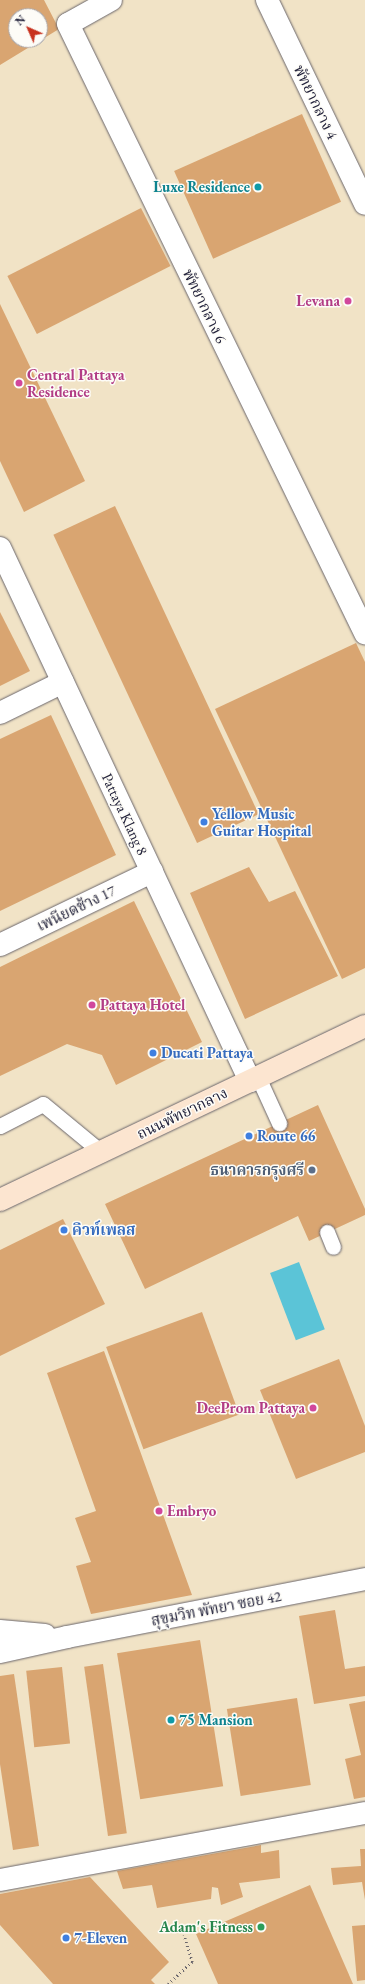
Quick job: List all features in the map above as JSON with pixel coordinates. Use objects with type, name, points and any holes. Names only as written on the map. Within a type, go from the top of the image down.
[{"type":"main road","name":"ถนนพัทยากลาง","points":[[0,1200],[365,1026]]},
{"type":"street","name":"พัทยากลาง 6","points":[[111,0],[68,24],[365,633]]},
{"type":"street","name":"พัทยากลาง 4","points":[[267,0],[365,204]]},
{"type":"street","name":"Pattaya Klang 8","points":[[0,548],[152,872],[254,1079]]},
{"type":"street","points":[[0,713],[63,682]]},
{"type":"street","name":"เพนียดช้าง 17","points":[[0,945],[152,872]]},
{"type":"street","name":"สุขุมวิท พัทยา ซอย 42","points":[[67,1636],[365,1579]]},
{"type":"street","points":[[0,1631],[67,1636]]},
{"type":"street","points":[[0,1652],[67,1636]]},
{"type":"street","points":[[0,1880],[365,1813]]},
{"type":"lane","points":[[254,1079],[279,1123]]},
{"type":"lane","points":[[0,1126],[43,1104],[100,1152]]},
{"type":"lane","points":[[327,1232],[333,1247]]},
{"type":"path","points":[[168,1984],[192,1962],[184,1935]]},
{"type":"water","points":[[299,1262],[325,1329],[296,1340],[270,1273]]},
{"type":"building","points":[[0,0],[44,0],[59,29],[48,36],[48,8],[8,8],[8,48],[28,48],[0,65]]},
{"type":"building","name":"Luxe Residence","points":[[302,114],[341,202],[213,259],[174,171]]},
{"type":"building","points":[[141,208],[171,266],[37,334],[7,276]]},
{"type":"building","name":"Central Pattaya Residence","points":[[0,304],[85,481],[24,512],[0,461]]},
{"type":"building","points":[[115,506],[259,814],[197,843],[53,535]]},
{"type":"building","points":[[0,612],[30,671],[0,686]]},
{"type":"building","points":[[356,643],[365,662],[365,968],[342,979],[215,709]]},
{"type":"building","points":[[51,715],[116,855],[0,911],[0,739]]},
{"type":"building","points":[[249,867],[269,902],[295,891],[338,976],[245,1019],[190,893]]},
{"type":"building","name":"Pattaya Hotel","points":[[134,901],[202,1042],[116,1085],[102,1055],[67,1044],[0,1076],[0,967]]},
{"type":"building","points":[[318,1105],[365,1209],[365,1215],[309,1241],[298,1216],[145,1289],[105,1204]]},
{"type":"building","points":[[63,1219],[105,1304],[0,1356],[0,1250]]},
{"type":"building","points":[[202,1312],[239,1414],[143,1449],[106,1347]]},
{"type":"building","points":[[104,1351],[192,1595],[91,1614],[76,1566],[91,1562],[75,1518],[96,1511],[47,1373]]},
{"type":"building","name":"DeeProm Pattaya","points":[[339,1359],[365,1426],[365,1452],[296,1479],[260,1390]]},
{"type":"building","points":[[335,1610],[345,1669],[365,1666],[365,1696],[314,1704],[299,1616]]},
{"type":"building","name":"75 Mansion","points":[[200,1640],[223,1786],[140,1799],[117,1653]]},
{"type":"building","points":[[103,1664],[127,1833],[108,1836],[84,1667]]},
{"type":"building","points":[[62,1667],[70,1744],[34,1747],[26,1671]]},
{"type":"building","points":[[14,1674],[39,1846],[13,1850],[0,1764],[0,1676]]},
{"type":"building","points":[[297,1698],[311,1785],[241,1796],[227,1709]]},
{"type":"building","points":[[365,1701],[365,1797],[354,1799],[345,1759],[361,1755],[349,1704]]},
{"type":"building","points":[[261,1845],[261,1853],[279,1850],[280,1878],[239,1883],[243,1897],[221,1905],[218,1888],[212,1887],[211,1899],[157,1908],[152,1885],[123,1889],[117,1871]]},
{"type":"building","points":[[360,1849],[365,1849],[365,1900],[362,1882],[333,1885],[331,1868],[361,1866]]},
{"type":"building","name":"7-Eleven","points":[[90,1877],[169,1962],[151,1980],[155,1984],[53,1984],[0,1925],[0,1894]]},
{"type":"building","points":[[310,1885],[353,1984],[218,1984],[196,1934]]},
{"type":"building","points":[[365,1925],[365,1980],[357,1981],[352,1926]]},
{"type":"place","name":"Luxe Residence","points":[[258,187]]},
{"type":"place","name":"Levana","points":[[348,301]]},
{"type":"place","name":"Central Pattaya Residence","points":[[19,383]]},
{"type":"place","name":"Yellow Music Guitar Hospital","points":[[204,822]]},
{"type":"place","name":"Pattaya Hotel","points":[[92,1005]]},
{"type":"place","name":"Ducati Pattaya","points":[[153,1053]]},
{"type":"place","name":"Route 66","points":[[249,1136]]},
{"type":"place","name":"ธนาคารกรุงศรี","points":[[312,1170]]},
{"type":"place","name":"คิวท์เพลส","points":[[64,1230]]},
{"type":"place","name":"DeeProm Pattaya","points":[[313,1408]]},
{"type":"place","name":"Embryo","points":[[159,1511]]},
{"type":"place","name":"75 Mansion","points":[[171,1720]]},
{"type":"place","name":"Adam's Fitness","points":[[261,1927]]},
{"type":"place","name":"7-Eleven","points":[[66,1938]]}]
